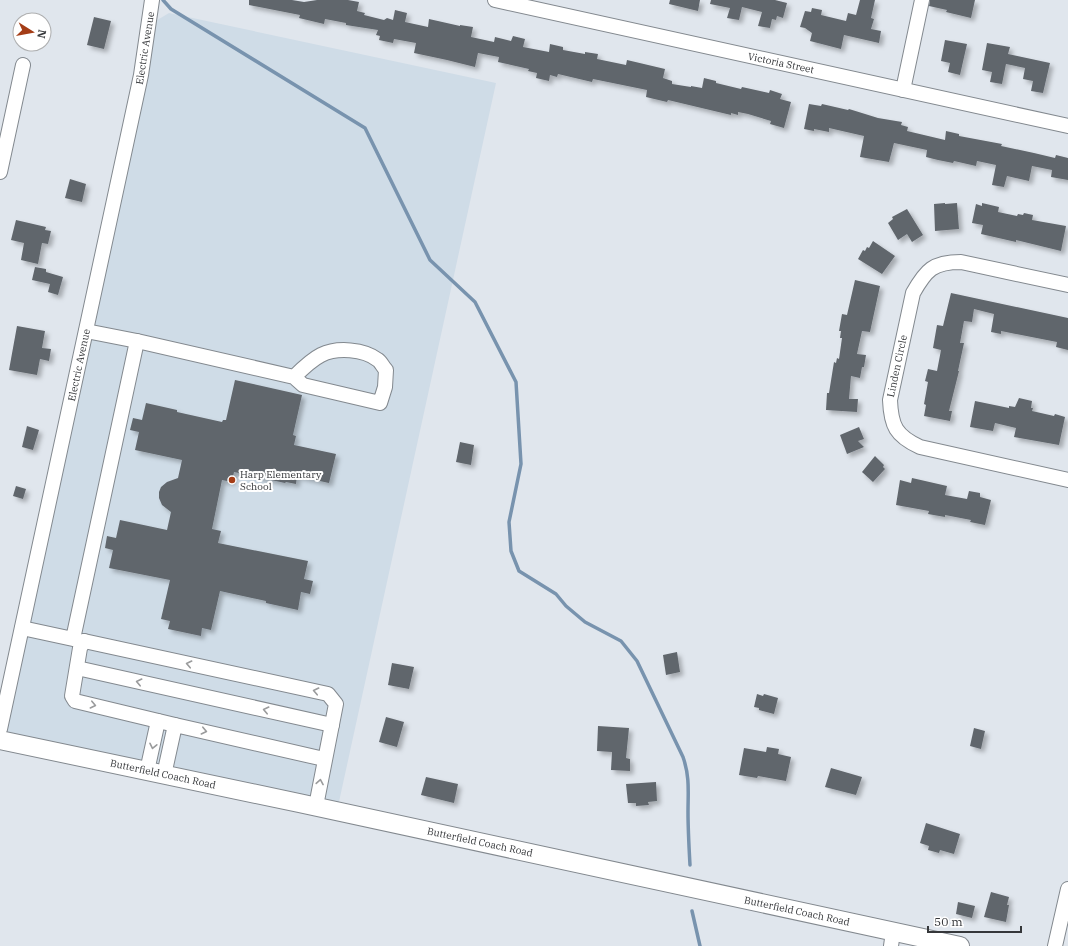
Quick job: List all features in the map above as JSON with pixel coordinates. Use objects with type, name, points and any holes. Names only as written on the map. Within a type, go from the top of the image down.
[{"type":"main road","name":"Butterfield Coach Road","points":[[0,740],[316,806],[892,939],[960,946]]},
{"type":"street","name":"Electric Avenue","points":[[0,729],[141,75],[152,0]]},
{"type":"street","name":"Victoria Street","points":[[495,0],[1068,126]]},
{"type":"street","points":[[902,90],[922,0]]},
{"type":"street","points":[[0,172],[23,65]]},
{"type":"street","name":"Linden Circle","points":[[1068,285],[961,262],[946,262],[932,268],[921,279],[913,293],[890,400],[891,416],[897,430],[907,441],[920,447],[1068,480]]},
{"type":"street","points":[[86,331],[137,341],[294,377],[303,385],[380,402],[385,387],[386,370],[379,360],[367,354],[336,350],[321,355],[304,366],[294,377]]},
{"type":"street","points":[[22,628],[74,639],[137,341]]},
{"type":"street","points":[[77,622],[84,641],[80,648],[72,696],[75,701],[324,759]]},
{"type":"street","points":[[84,641],[328,694],[336,704],[316,806]]},
{"type":"street","points":[[77,668],[332,725]]},
{"type":"street","points":[[156,773],[158,721]]},
{"type":"street","points":[[156,773],[175,725]]},
{"type":"street","points":[[1060,939],[1067,896]]},
{"type":"shaded area","name":"Harp Elementary School","points":[[169,13],[496,83],[337,811],[0,740],[149,25]]},
{"type":"building","points":[[249,0],[292,0],[304,2],[317,0],[348,0],[359,2],[357,11],[365,13],[364,15],[384,20],[387,18],[393,20],[395,10],[407,13],[405,22],[428,27],[429,19],[460,26],[473,27],[471,37],[494,42],[495,37],[511,41],[513,36],[525,39],[523,47],[549,52],[550,44],[563,47],[563,50],[585,54],[585,52],[598,54],[597,59],[626,65],[627,60],[665,69],[663,78],[672,81],[672,84],[702,88],[704,78],[716,81],[716,83],[741,89],[742,87],[769,93],[770,90],[782,94],[780,99],[791,102],[784,128],[770,124],[771,121],[748,114],[738,112],[738,115],[731,113],[731,115],[668,100],[667,102],[646,97],[647,90],[593,79],[592,82],[558,74],[557,77],[550,75],[549,81],[536,78],[537,73],[528,71],[529,69],[498,62],[499,57],[478,53],[475,67],[414,53],[416,43],[394,39],[393,43],[379,40],[380,36],[376,35],[378,30],[346,25],[346,23],[325,19],[324,24],[299,18],[300,15],[249,5]]},
{"type":"building","points":[[670,0],[700,0],[698,11],[669,4]]},
{"type":"building","points":[[711,0],[775,0],[787,3],[783,18],[777,16],[776,20],[772,19],[770,28],[758,26],[762,12],[742,7],[739,20],[727,18],[730,8],[710,4]]},
{"type":"building","points":[[860,0],[875,0],[871,18],[874,19],[871,29],[881,31],[879,43],[844,35],[841,49],[810,41],[812,33],[805,28],[800,27],[805,11],[811,12],[812,8],[822,10],[821,15],[846,21],[848,13],[856,15]]},
{"type":"building","points":[[930,0],[975,0],[971,18],[929,6]]},
{"type":"building","points":[[94,17],[111,21],[104,49],[87,45]]},
{"type":"building","points":[[945,40],[967,44],[960,75],[948,72],[950,63],[941,61]]},
{"type":"building","points":[[987,43],[1010,47],[1008,54],[1050,63],[1043,93],[1031,91],[1033,81],[1023,79],[1025,68],[1006,64],[1002,84],[990,82],[992,72],[982,70]]},
{"type":"building","points":[[809,104],[821,106],[822,104],[849,109],[878,118],[902,122],[901,125],[908,127],[907,131],[945,140],[946,131],[959,134],[959,136],[1002,144],[1001,146],[1055,158],[1056,155],[1068,158],[1068,180],[1051,177],[1052,170],[1032,166],[1029,181],[1007,176],[1004,187],[992,185],[996,165],[977,161],[976,166],[954,161],[953,163],[938,160],[926,157],[927,150],[894,143],[889,162],[860,157],[864,136],[829,128],[829,132],[804,129]]},
{"type":"building","points":[[70,179],[86,184],[82,202],[65,198]]},
{"type":"building","points":[[957,203],[959,229],[935,231],[934,204]]},
{"type":"building","points":[[982,203],[999,207],[998,212],[1017,216],[1018,214],[1023,215],[1024,213],[1033,215],[1032,220],[1066,226],[1061,251],[1016,240],[1016,242],[981,234],[983,225],[972,223],[976,204],[982,206]]},
{"type":"building","points":[[907,209],[923,235],[912,242],[907,234],[898,240],[888,223],[893,219],[892,217]]},
{"type":"building","points":[[16,220],[46,227],[45,230],[51,231],[48,244],[42,243],[38,264],[21,260],[24,243],[11,240]]},
{"type":"building","points":[[873,241],[895,256],[882,274],[858,259],[863,250],[865,251],[867,247],[869,248]]},
{"type":"building","points":[[35,267],[46,269],[46,272],[63,277],[58,295],[48,292],[50,284],[32,280]]},
{"type":"building","points":[[855,280],[880,286],[870,332],[862,331],[857,354],[866,355],[864,367],[862,367],[860,378],[851,376],[849,399],[858,399],[857,412],[826,410],[827,393],[829,393],[834,362],[836,363],[837,358],[839,359],[842,338],[840,338],[841,331],[839,331],[842,314],[847,315]]},
{"type":"building","points":[[951,293],[1068,318],[1068,350],[1056,347],[1057,342],[1001,331],[1001,334],[991,332],[994,314],[974,309],[972,322],[964,321],[960,343],[964,343],[949,411],[952,411],[950,421],[924,416],[926,405],[924,404],[928,382],[925,381],[928,369],[937,371],[941,350],[933,348],[937,325],[943,326]]},
{"type":"building","points":[[17,326],[45,331],[42,348],[51,349],[49,361],[40,359],[37,375],[9,370]]},
{"type":"building","points":[[235,380],[302,395],[293,435],[296,436],[294,445],[336,454],[329,483],[297,476],[296,484],[285,483],[234,472],[232,482],[222,480],[212,529],[221,531],[218,543],[308,561],[304,579],[313,581],[310,594],[301,592],[298,610],[220,591],[211,630],[202,628],[201,636],[168,629],[170,621],[161,619],[170,580],[109,568],[113,550],[105,548],[107,536],[116,538],[120,520],[167,530],[171,512],[162,505],[159,498],[159,492],[161,487],[167,482],[178,478],[182,460],[135,450],[139,432],[130,430],[133,418],[142,420],[146,403],[177,410],[177,412],[222,422],[223,420],[226,420]]},
{"type":"building","points":[[1019,398],[1032,401],[1032,411],[1065,417],[1059,445],[1014,437],[1016,428],[995,423],[993,431],[970,427],[975,401],[1009,408],[1009,406],[1015,407]]},
{"type":"building","points":[[27,426],[39,430],[33,450],[22,447]]},
{"type":"building","points":[[859,427],[864,439],[858,441],[864,447],[847,454],[840,435]]},
{"type":"building","points":[[460,442],[474,445],[471,465],[456,462]]},
{"type":"building","points":[[875,456],[884,465],[883,467],[885,469],[873,482],[862,472]]},
{"type":"building","points":[[912,478],[947,486],[945,495],[967,499],[969,491],[980,493],[980,497],[991,500],[985,525],[970,522],[971,520],[945,515],[945,517],[928,514],[929,511],[896,505],[900,480],[911,483]]},
{"type":"building","points":[[16,486],[26,489],[23,499],[13,496]]},
{"type":"building","points":[[677,652],[680,672],[666,675],[663,655]]},
{"type":"building","points":[[392,663],[414,667],[409,689],[388,685]]},
{"type":"building","points":[[757,694],[763,696],[764,694],[778,698],[774,714],[754,707]]},
{"type":"building","points":[[386,717],[404,722],[397,747],[379,742]]},
{"type":"building","points":[[598,726],[629,728],[626,758],[630,759],[630,771],[611,770],[612,752],[597,751]]},
{"type":"building","points":[[974,728],[985,731],[981,749],[970,746]]},
{"type":"building","points":[[767,747],[779,749],[778,754],[791,757],[786,781],[758,776],[757,778],[739,775],[744,748],[766,752]]},
{"type":"building","points":[[831,768],[862,777],[856,795],[825,787]]},
{"type":"building","points":[[426,777],[458,784],[454,803],[421,795]]},
{"type":"building","points":[[656,782],[657,801],[648,802],[649,805],[636,806],[636,803],[628,803],[626,784]]},
{"type":"building","points":[[926,823],[960,834],[954,854],[940,850],[939,853],[928,850],[929,846],[920,843]]},
{"type":"building","points":[[991,892],[1009,897],[1006,922],[984,917]]},
{"type":"building","points":[[958,902],[975,906],[972,918],[956,914]]},
{"type":"waterway","points":[[163,0],[171,9],[365,128],[430,260],[475,302],[516,382],[521,464],[509,522],[511,551],[519,571],[556,594],[566,606],[585,622],[621,641],[637,661],[683,757],[687,771],[690,865]]},
{"type":"waterway","points":[[692,911],[700,946]]},
{"type":"place","name":"Harp Elementary School","points":[[232,480]]}]
